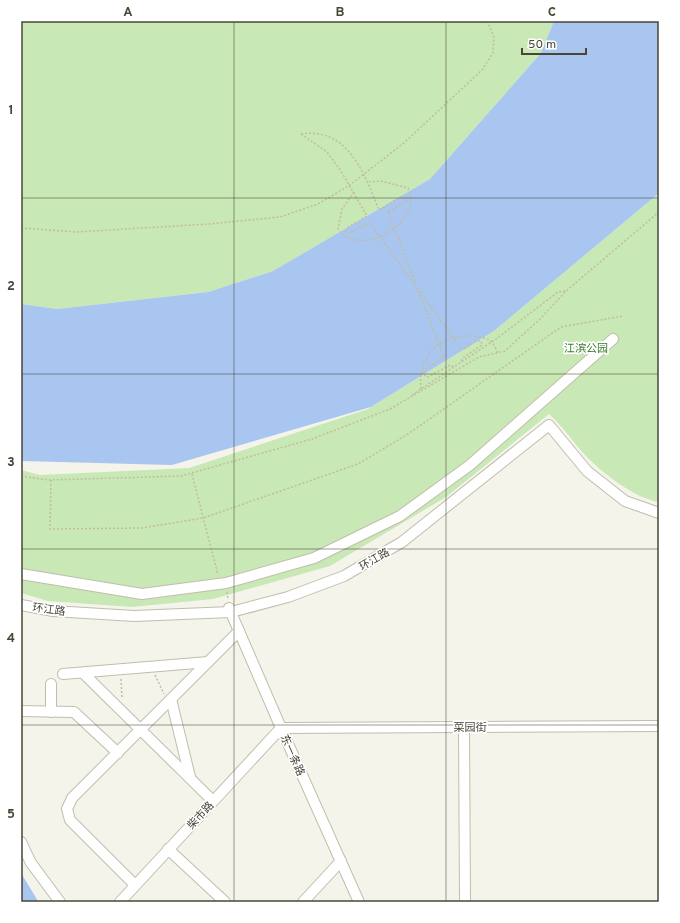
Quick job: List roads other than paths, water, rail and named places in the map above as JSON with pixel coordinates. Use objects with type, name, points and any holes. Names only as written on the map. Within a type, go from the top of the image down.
[{"type":"street","points":[[21,574],[142,594],[223,584],[314,558],[400,516],[470,465],[613,339]]},
{"type":"street","name":"环江路","points":[[21,605],[53,611],[134,616],[230,610],[288,597],[344,576],[402,542],[549,425],[586,471],[625,501],[659,513]]},
{"type":"street","name":"东一条路","points":[[230,610],[359,902]]},
{"type":"street","points":[[135,885],[70,820],[67,809],[72,798],[239,631]]},
{"type":"street","points":[[63,674],[208,662]]},
{"type":"street","points":[[83,673],[213,801]]},
{"type":"street","points":[[51,684],[51,712]]},
{"type":"street","points":[[170,701],[190,778]]},
{"type":"street","points":[[21,712],[74,712],[118,753]]},
{"type":"street","name":"菜园街","points":[[281,728],[659,726]]},
{"type":"street","points":[[464,727],[465,902]]},
{"type":"street","name":"柴市路","points":[[120,902],[281,728]]},
{"type":"street","points":[[21,842],[31,863],[60,902]]},
{"type":"street","points":[[168,849],[225,902]]},
{"type":"street","points":[[303,902],[341,861]]},
{"type":"water","points":[[554,21],[659,21],[659,193],[494,331],[371,407],[172,465],[21,461],[21,304],[57,309],[208,292],[273,271],[430,179],[541,53]]},
{"type":"water","points":[[21,873],[38,901],[38,902],[21,902]]},
{"type":"park label","name":"江滨公园","points":[[586,348]]}]
